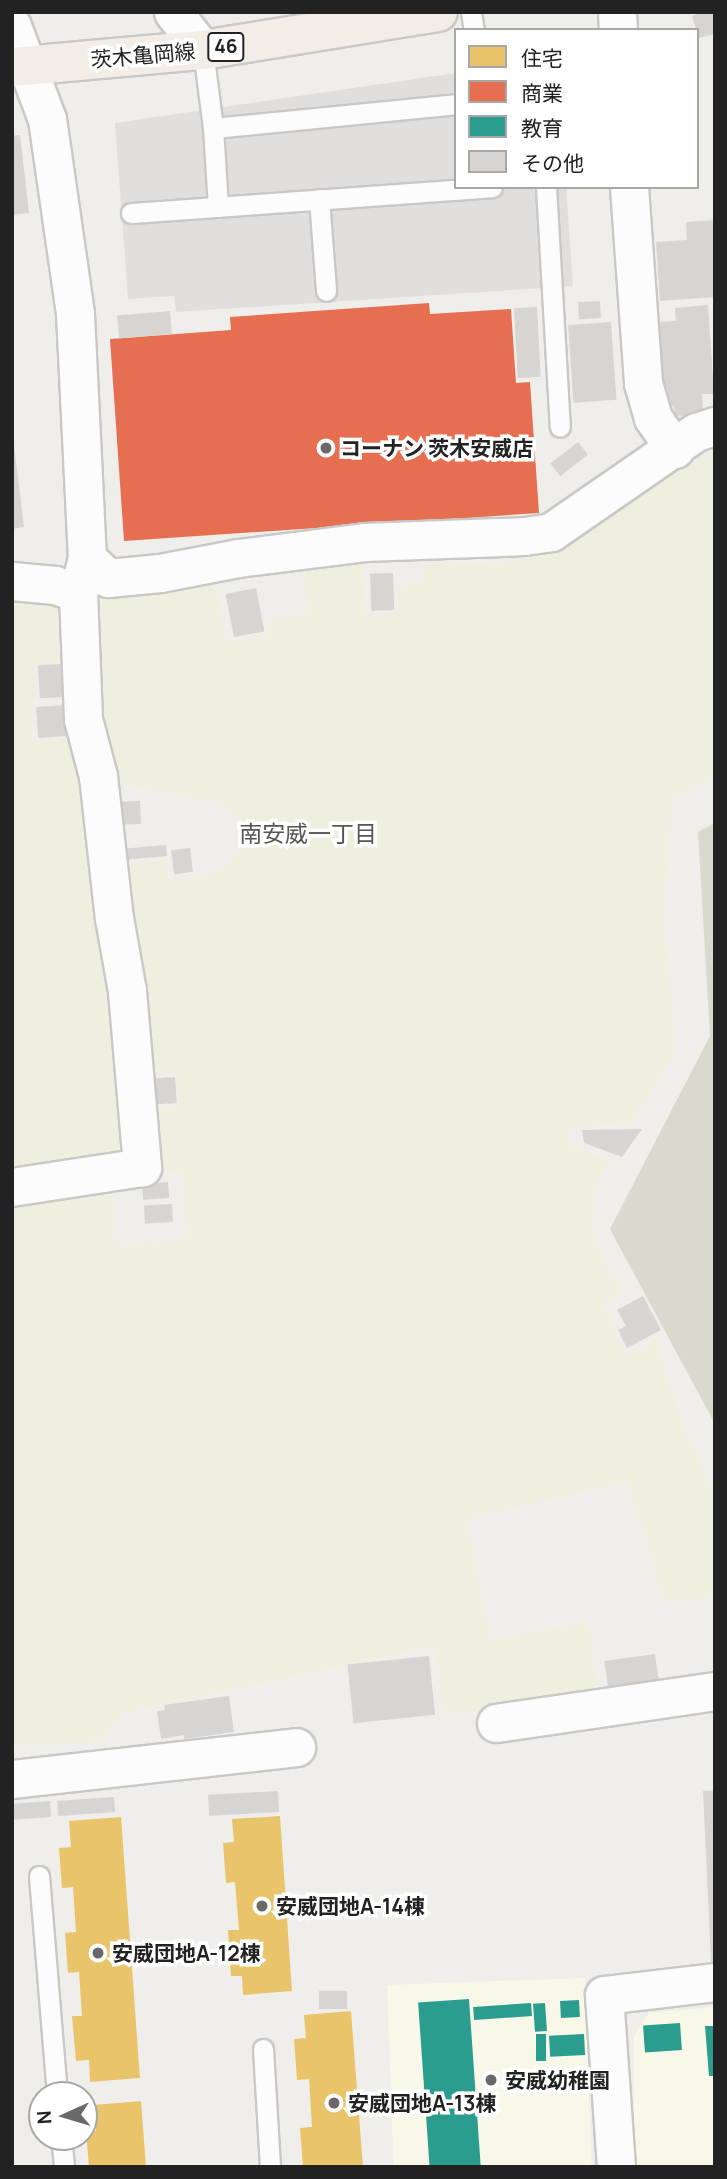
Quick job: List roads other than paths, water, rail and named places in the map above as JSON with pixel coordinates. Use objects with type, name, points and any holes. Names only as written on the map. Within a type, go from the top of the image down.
[{"type":"main road","name":"茨木亀岡線","points":[[20,66],[203,50],[438,12]]},
{"type":"street","points":[[173,12],[203,50]]},
{"type":"street","points":[[12,26],[20,66],[47,119],[75,314],[87,558],[78,593],[83,719],[98,776],[114,918],[127,991],[142,1167],[12,1187]]},
{"type":"street","points":[[629,189],[643,383],[653,418],[663,437],[675,449]]},
{"type":"street","points":[[87,558],[108,578],[160,573],[238,558],[365,542],[524,536],[551,532],[696,432],[715,426]]},
{"type":"street","points":[[12,581],[55,584],[78,593]]},
{"type":"street","points":[[496,1723],[715,1691]]},
{"type":"street","points":[[12,1779],[296,1748]]},
{"type":"street","points":[[616,2167],[604,1995],[715,1982]]},
{"type":"lane","points":[[203,50],[219,207]]},
{"type":"lane","points":[[213,128],[454,104]]},
{"type":"lane","points":[[131,212],[463,189]]},
{"type":"lane","points":[[546,189],[559,426]]},
{"type":"lane","points":[[320,199],[326,291]]},
{"type":"lane","points":[[39,1876],[56,2081]]},
{"type":"lane","points":[[263,2049],[270,2167]]},
{"type":"place","name":"コーナン 茨木安威店","points":[[326,448]]},
{"type":"place","name":"安威団地A-14棟","points":[[262,1906]]},
{"type":"place","name":"安威団地A-12棟","points":[[98,1953]]},
{"type":"place","name":"安威幼稚園","points":[[491,2080]]},
{"type":"place","name":"安威団地A-13棟","points":[[334,2103]]},
{"type":"district","name":"南安威一丁目","points":[[308,833]]}]
